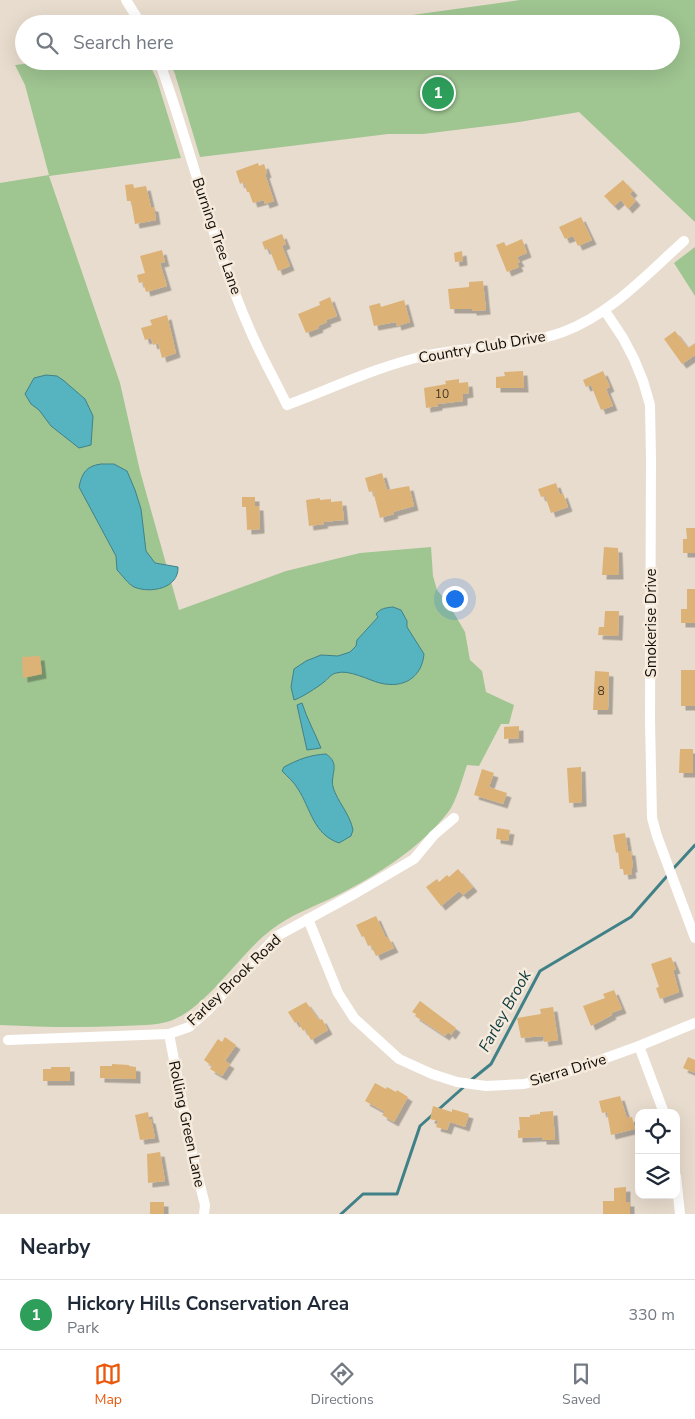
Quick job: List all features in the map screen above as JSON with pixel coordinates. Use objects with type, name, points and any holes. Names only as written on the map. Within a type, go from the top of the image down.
[{"type":"street","points":[[126,0],[135,15]]},
{"type":"street","name":"Burning Tree Lane","points":[[162,70],[173,98],[225,262],[250,330],[287,405]]},
{"type":"street","name":"Country Club Drive","points":[[287,405],[384,367],[424,356],[520,342],[563,332],[605,311],[684,242]]},
{"type":"street","name":"Smokerise Drive","points":[[605,311],[634,359],[650,405],[652,459],[650,729],[652,818],[695,938]]},
{"type":"street","name":"Farley Brook Road","points":[[8,1040],[169,1034],[189,1027],[277,936],[414,859],[434,834],[454,818]]},
{"type":"street","name":"Sierra Drive","points":[[308,919],[338,993],[354,1018],[399,1059],[432,1074],[457,1082],[486,1086],[524,1084],[559,1075],[695,1023]]},
{"type":"street","name":"Rolling Green Lane","points":[[169,1034],[192,1153],[205,1205],[204,1214]]},
{"type":"street","points":[[639,1046],[663,1109]]},
{"type":"street","points":[[678,1199],[680,1214]]},
{"type":"green space","points":[[520,0],[695,0],[695,222],[579,112],[519,122],[423,134],[388,134],[200,157],[173,70],[680,70],[680,15],[412,15]]},
{"type":"green space","points":[[18,70],[152,70],[181,158],[49,176],[120,383],[140,471],[179,610],[286,571],[360,553],[431,547],[433,576],[437,590],[448,603],[465,632],[470,660],[482,671],[486,692],[514,705],[509,724],[501,724],[479,766],[467,765],[452,807],[425,837],[397,860],[366,880],[278,925],[259,941],[210,993],[197,1004],[184,1014],[170,1021],[152,1025],[45,1027],[0,1025],[0,183],[49,175],[25,85]]},
{"type":"green space","points":[[695,247],[695,296],[674,263]]},
{"type":"water","points":[[46,375],[57,376],[85,399],[93,416],[91,445],[79,448],[51,426],[39,410],[31,404],[25,394],[34,378]]},
{"type":"water","points":[[114,464],[127,471],[141,509],[146,551],[155,563],[178,567],[174,580],[169,584],[156,589],[141,589],[132,586],[117,570],[116,556],[79,487],[85,471],[92,466]]},
{"type":"water","points":[[393,607],[401,610],[407,621],[407,627],[424,654],[423,662],[416,675],[404,683],[389,684],[380,683],[347,672],[336,673],[314,689],[294,700],[291,687],[294,669],[306,661],[321,655],[338,656],[350,652],[356,646],[357,640],[378,617],[376,614],[383,609]]},
{"type":"water","points":[[302,703],[321,748],[307,750],[297,705]]},
{"type":"water","points":[[326,754],[334,765],[333,787],[353,830],[351,836],[339,843],[323,834],[296,786],[282,771],[284,767],[300,760]]},
{"type":"building","points":[[258,163],[259,166],[264,164],[267,173],[265,174],[274,201],[265,204],[264,200],[253,203],[244,182],[240,184],[236,171]]},
{"type":"building","points":[[623,180],[633,191],[630,194],[636,201],[628,209],[621,200],[614,206],[604,196]]},
{"type":"building","points":[[133,184],[134,188],[146,186],[151,207],[154,207],[156,220],[135,224],[131,201],[127,201],[125,185]]},
{"type":"building","points":[[581,217],[592,240],[578,246],[573,236],[565,239],[559,227]]},
{"type":"building","points":[[282,234],[286,244],[282,246],[290,266],[278,271],[269,248],[265,250],[262,242]]},
{"type":"building","points":[[522,239],[527,253],[517,257],[520,262],[517,263],[519,267],[507,272],[496,245],[504,242],[506,246]]},
{"type":"building","points":[[162,250],[165,262],[160,263],[167,286],[146,292],[143,282],[139,283],[137,275],[145,273],[140,256]]},
{"type":"building","points":[[462,251],[463,261],[455,262],[454,253]]},
{"type":"building","points":[[483,281],[486,310],[450,309],[448,289],[469,287],[469,282]]},
{"type":"building","points":[[330,297],[337,316],[326,320],[327,322],[318,326],[319,328],[306,333],[298,314],[320,305],[319,302]]},
{"type":"building","points":[[404,300],[410,322],[397,326],[396,322],[374,326],[369,306],[380,303],[381,307]]},
{"type":"building","points":[[167,315],[176,353],[162,358],[158,343],[153,345],[151,338],[145,340],[141,328],[152,325],[150,320]]},
{"type":"building","points":[[675,331],[688,348],[695,343],[695,355],[682,364],[664,339]]},
{"type":"building","points":[[523,371],[524,388],[496,388],[496,377],[505,376],[504,372]]},
{"type":"building","points":[[603,371],[610,387],[606,389],[613,406],[601,410],[591,385],[586,387],[583,380]]},
{"type":"building","points":[[459,379],[459,383],[468,382],[469,393],[463,394],[463,401],[438,404],[438,406],[426,408],[424,388],[446,384],[445,381]]},
{"type":"building","points":[[382,473],[387,490],[409,486],[414,506],[380,518],[373,491],[369,492],[365,478]]},
{"type":"building","points":[[556,483],[560,495],[563,493],[568,507],[551,513],[545,496],[541,497],[538,489]]},
{"type":"building","points":[[242,497],[255,497],[255,506],[259,506],[260,529],[247,530],[246,507],[242,507]]},
{"type":"building","points":[[320,498],[320,500],[331,499],[331,502],[342,501],[344,520],[323,522],[324,524],[309,526],[306,500]]},
{"type":"building","points":[[686,528],[695,528],[695,553],[683,553],[683,539],[687,539]]},
{"type":"building","points":[[604,547],[618,548],[619,575],[602,575]]},
{"type":"building","points":[[687,589],[695,589],[695,623],[681,623],[681,609],[687,609]]},
{"type":"building","points":[[605,611],[619,611],[618,636],[598,635],[599,627],[604,627]]},
{"type":"building","points":[[40,656],[42,674],[23,678],[22,657]]},
{"type":"building","points":[[681,670],[695,670],[695,706],[681,706]]},
{"type":"building","points":[[595,671],[609,672],[608,710],[593,710]]},
{"type":"building","points":[[519,726],[519,738],[504,739],[504,727]]},
{"type":"building","points":[[680,749],[693,749],[693,773],[679,773]]},
{"type":"building","points":[[581,767],[582,802],[569,803],[567,768]]},
{"type":"building","points":[[482,769],[494,773],[489,787],[507,793],[503,804],[474,795]]},
{"type":"building","points":[[497,828],[510,830],[508,841],[496,839]]},
{"type":"building","points":[[625,833],[628,851],[631,851],[633,868],[631,868],[632,874],[624,875],[623,869],[620,869],[613,835]]},
{"type":"building","points":[[458,869],[473,887],[463,895],[459,891],[441,906],[426,887],[437,879],[439,882],[447,875],[449,877]]},
{"type":"building","points":[[376,916],[386,938],[388,937],[394,948],[376,956],[371,945],[368,946],[356,925]]},
{"type":"building","points":[[671,957],[676,969],[673,970],[679,992],[660,999],[656,988],[659,987],[651,964]]},
{"type":"building","points":[[614,990],[622,1009],[611,1013],[612,1015],[591,1026],[583,1006],[605,998],[603,994]]},
{"type":"building","points":[[420,1001],[456,1028],[451,1035],[448,1032],[445,1036],[415,1016],[416,1014],[412,1012]]},
{"type":"building","points":[[306,1002],[319,1020],[322,1019],[328,1030],[311,1040],[305,1029],[303,1031],[298,1021],[295,1023],[288,1012]]},
{"type":"building","points":[[553,1007],[558,1040],[544,1042],[543,1036],[521,1038],[517,1018],[541,1014],[540,1009]]},
{"type":"building","points":[[225,1037],[236,1045],[225,1061],[230,1064],[222,1076],[210,1069],[212,1066],[204,1060],[218,1039],[222,1042]]},
{"type":"building","points":[[688,1057],[695,1060],[695,1073],[683,1068]]},
{"type":"building","points":[[112,1064],[136,1067],[136,1079],[100,1078],[100,1066],[112,1066]]},
{"type":"building","points":[[51,1067],[70,1067],[70,1081],[43,1081],[43,1069],[51,1069]]},
{"type":"building","points":[[375,1083],[386,1089],[387,1087],[396,1092],[397,1090],[408,1097],[394,1122],[382,1115],[385,1112],[365,1101]]},
{"type":"building","points":[[620,1096],[627,1118],[632,1117],[635,1129],[611,1135],[607,1112],[602,1113],[599,1101]]},
{"type":"building","points":[[433,1106],[452,1112],[452,1109],[469,1114],[465,1127],[450,1122],[447,1130],[436,1127],[438,1121],[430,1119]]},
{"type":"building","points":[[553,1111],[555,1140],[542,1140],[542,1137],[518,1138],[518,1130],[520,1130],[519,1117],[530,1117],[530,1115],[540,1114],[540,1112]]},
{"type":"building","points":[[148,1112],[155,1138],[140,1140],[135,1115]]},
{"type":"building","points":[[160,1152],[165,1181],[148,1183],[147,1154]]},
{"type":"building","points":[[626,1187],[626,1202],[630,1202],[630,1214],[603,1214],[603,1201],[614,1201],[614,1188]]},
{"type":"building","points":[[150,1202],[164,1202],[164,1214],[150,1214]]},
{"type":"waterway","name":"Farley Brook","points":[[672,870],[695,845]]},
{"type":"waterway","name":"Farley Brook","points":[[470,1081],[491,1064],[540,971],[631,917],[668,875]]},
{"type":"waterway","name":"Farley Brook","points":[[341,1214],[363,1194],[397,1194],[420,1126],[466,1085]]},
{"type":"place","name":"Hickory Hills Conservation Area","points":[[438,93]]}]
